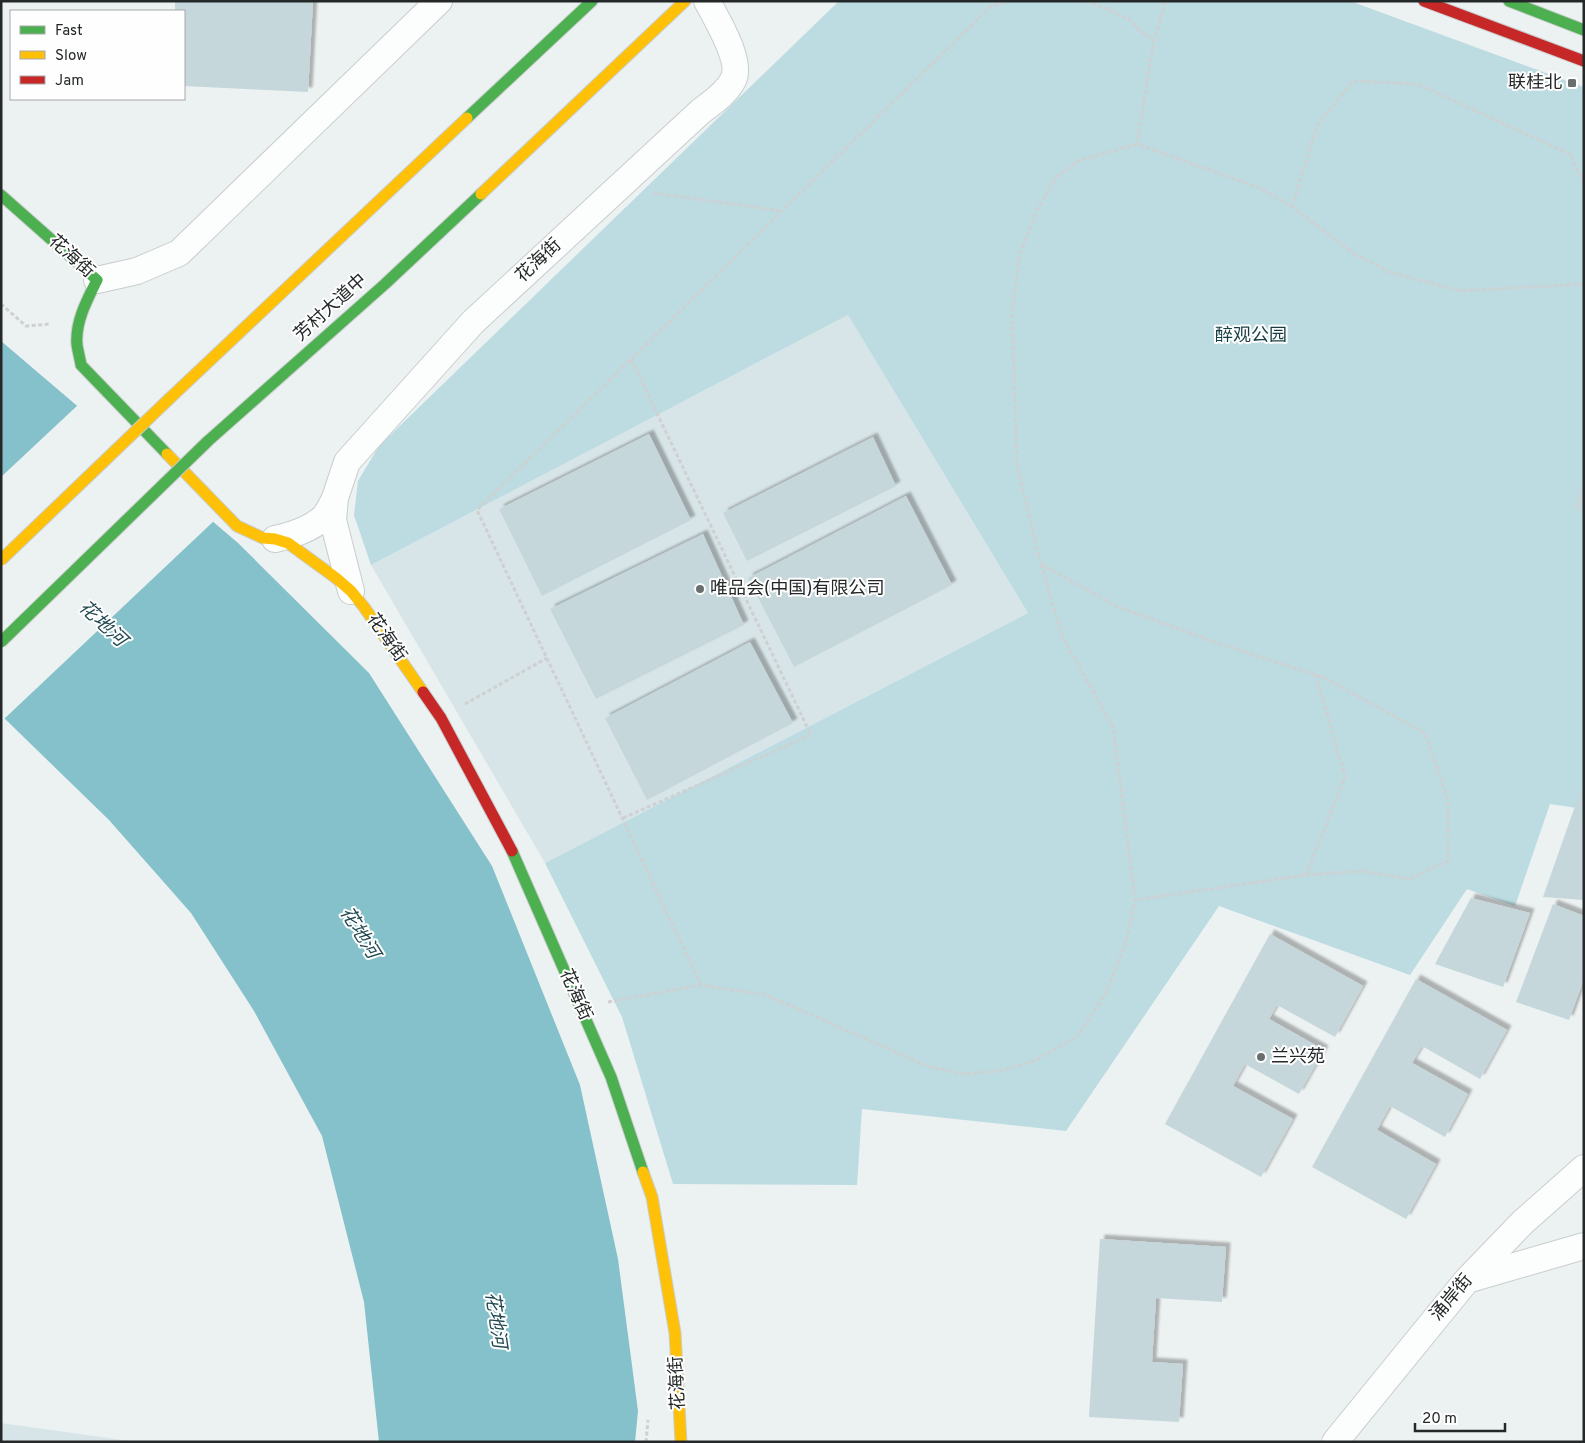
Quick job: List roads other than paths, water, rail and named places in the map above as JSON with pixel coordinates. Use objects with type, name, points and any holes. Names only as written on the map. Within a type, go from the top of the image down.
[{"type":"main road","points":[[1,560],[169,399],[592,1]]},
{"type":"main road","name":"芳村大道中","points":[[1,642],[208,441],[384,284],[684,1]]},
{"type":"main road","points":[[1424,1],[1584,61]]},
{"type":"main road","points":[[1509,1],[1584,30]]},
{"type":"main road","name":"花海街","points":[[1,195],[97,280],[87,300],[80,322],[77,344],[81,365],[236,526],[263,538],[288,542],[351,591],[441,718],[516,859],[611,1076],[652,1197],[675,1332],[681,1442]]},
{"type":"street","points":[[97,280],[137,271],[179,253],[439,1]]},
{"type":"street","name":"花海街","points":[[351,591],[333,520],[336,498],[348,462],[473,322],[700,112],[720,97],[734,79],[735,63],[732,49],[707,1]]},
{"type":"street","points":[[275,539],[297,534],[311,526],[324,517],[336,498]]},
{"type":"street","name":"涌岸街","points":[[1335,1442],[1466,1280],[1523,1222],[1584,1168]]},
{"type":"street","points":[[1466,1280],[1584,1246]]},
{"type":"water","name":"花地河","points":[[1,341],[238,543],[369,673],[492,866],[580,1085],[618,1259],[638,1411],[635,1442],[379,1442],[364,1302],[322,1136],[254,1011],[191,913],[109,820],[1,715]]},
{"type":"place","name":"联桂北","points":[[1572,83]]},
{"type":"place","name":"唯品会(中国)有限公司","points":[[700,589]]},
{"type":"place","name":"兰兴苑","points":[[1261,1057]]},
{"type":"park label","name":"醉观公园","points":[[1251,336]]}]
